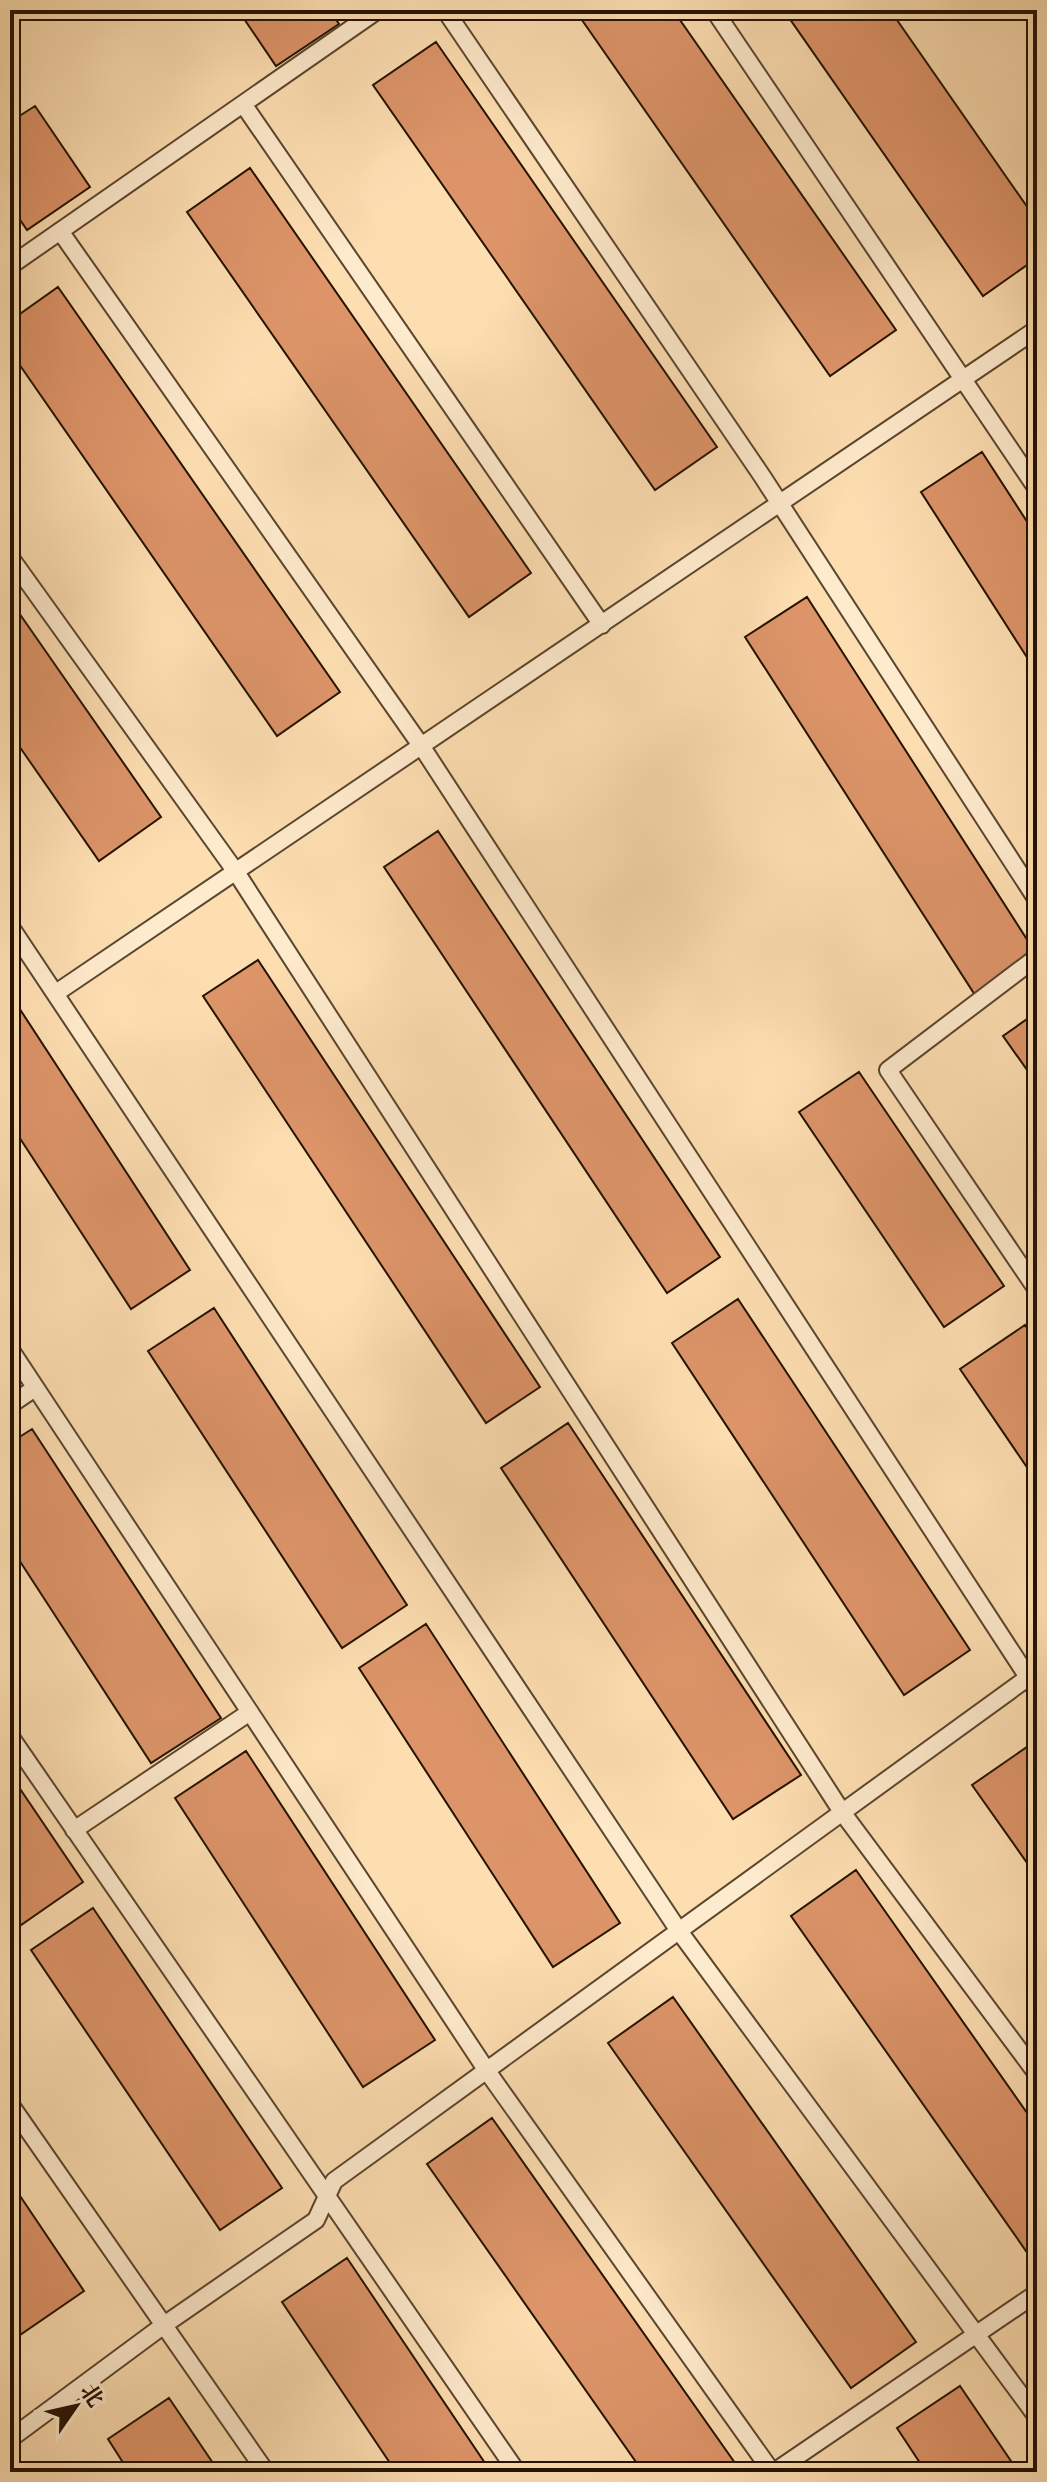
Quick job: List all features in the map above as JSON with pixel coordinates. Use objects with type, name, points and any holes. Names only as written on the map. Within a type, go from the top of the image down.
[{"type":"lane","points":[[10,266],[378,10]]},
{"type":"lane","points":[[445,10],[780,505],[1037,900]]},
{"type":"lane","points":[[714,10],[1037,489]]},
{"type":"lane","points":[[243,104],[602,625]]},
{"type":"lane","points":[[10,2439],[164,2325],[316,2220],[334,2181],[842,1812],[1034,1680],[422,747],[60,231]]},
{"type":"lane","points":[[56,993],[1037,329]]},
{"type":"lane","points":[[10,557],[236,872],[842,1812],[1037,2074]]},
{"type":"lane","points":[[10,926],[679,1931],[1037,2417]]},
{"type":"lane","points":[[1037,957],[888,1070],[1037,1290]]},
{"type":"lane","points":[[10,1349],[487,2071],[773,2472],[1037,2293]]},
{"type":"lane","points":[[10,1405],[35,1388]]},
{"type":"lane","points":[[74,1830],[250,1712]]},
{"type":"lane","points":[[10,1736],[517,2472]]},
{"type":"lane","points":[[10,2104],[266,2472]]},
{"type":"building","points":[[238,10],[330,10],[339,24],[276,66]]},
{"type":"building","points":[[575,10],[673,10],[896,330],[830,376]]},
{"type":"building","points":[[890,10],[1037,221],[1037,258],[983,296],[785,12]]},
{"type":"building","points":[[436,42],[717,447],[655,490],[373,85]]},
{"type":"building","points":[[35,106],[90,187],[27,230],[10,205],[10,122]]},
{"type":"building","points":[[250,168],[531,573],[469,617],[187,212]]},
{"type":"building","points":[[58,287],[340,692],[277,736],[10,351],[10,321]]},
{"type":"building","points":[[982,452],[1037,537],[1037,673],[921,492]]},
{"type":"building","points":[[807,597],[1037,955],[975,995],[745,637]]},
{"type":"building","points":[[10,600],[161,817],[99,861],[10,733]]},
{"type":"building","points":[[438,831],[720,1257],[667,1293],[384,867]]},
{"type":"building","points":[[258,960],[540,1387],[486,1423],[203,996]]},
{"type":"building","points":[[10,994],[190,1270],[131,1309],[10,1123]]},
{"type":"building","points":[[1037,1012],[1037,1084],[1003,1036]]},
{"type":"building","points":[[859,1072],[1004,1286],[944,1327],[799,1112]]},
{"type":"building","points":[[738,1299],[970,1650],[904,1695],[672,1343]]},
{"type":"building","points":[[214,1308],[407,1605],[342,1648],[148,1351]]},
{"type":"building","points":[[1025,1325],[1037,1343],[1037,1482],[960,1369]]},
{"type":"building","points":[[568,1423],[801,1775],[733,1819],[501,1468]]},
{"type":"building","points":[[32,1429],[221,1718],[151,1763],[10,1546],[10,1443]]},
{"type":"building","points":[[426,1624],[620,1923],[553,1967],[359,1668]]},
{"type":"building","points":[[1037,1740],[1037,1877],[972,1785]]},
{"type":"building","points":[[246,1751],[435,2040],[363,2087],[175,1798]]},
{"type":"building","points":[[10,1774],[83,1882],[21,1925],[10,1909]]},
{"type":"building","points":[[856,1870],[1037,2127],[1037,2258],[1033,2261],[791,1916]]},
{"type":"building","points":[[93,1908],[282,2188],[220,2230],[31,1950]]},
{"type":"building","points":[[673,1997],[916,2342],[851,2388],[608,2043]]},
{"type":"building","points":[[492,2118],[735,2463],[722,2472],[643,2472],[427,2164]]},
{"type":"building","points":[[10,2181],[84,2291],[17,2337],[10,2326]]},
{"type":"building","points":[[347,2258],[491,2472],[396,2472],[282,2302]]},
{"type":"building","points":[[960,2386],[1015,2467],[1007,2472],[926,2472],[897,2428]]},
{"type":"building","points":[[169,2398],[219,2472],[129,2472],[108,2439]]}]
